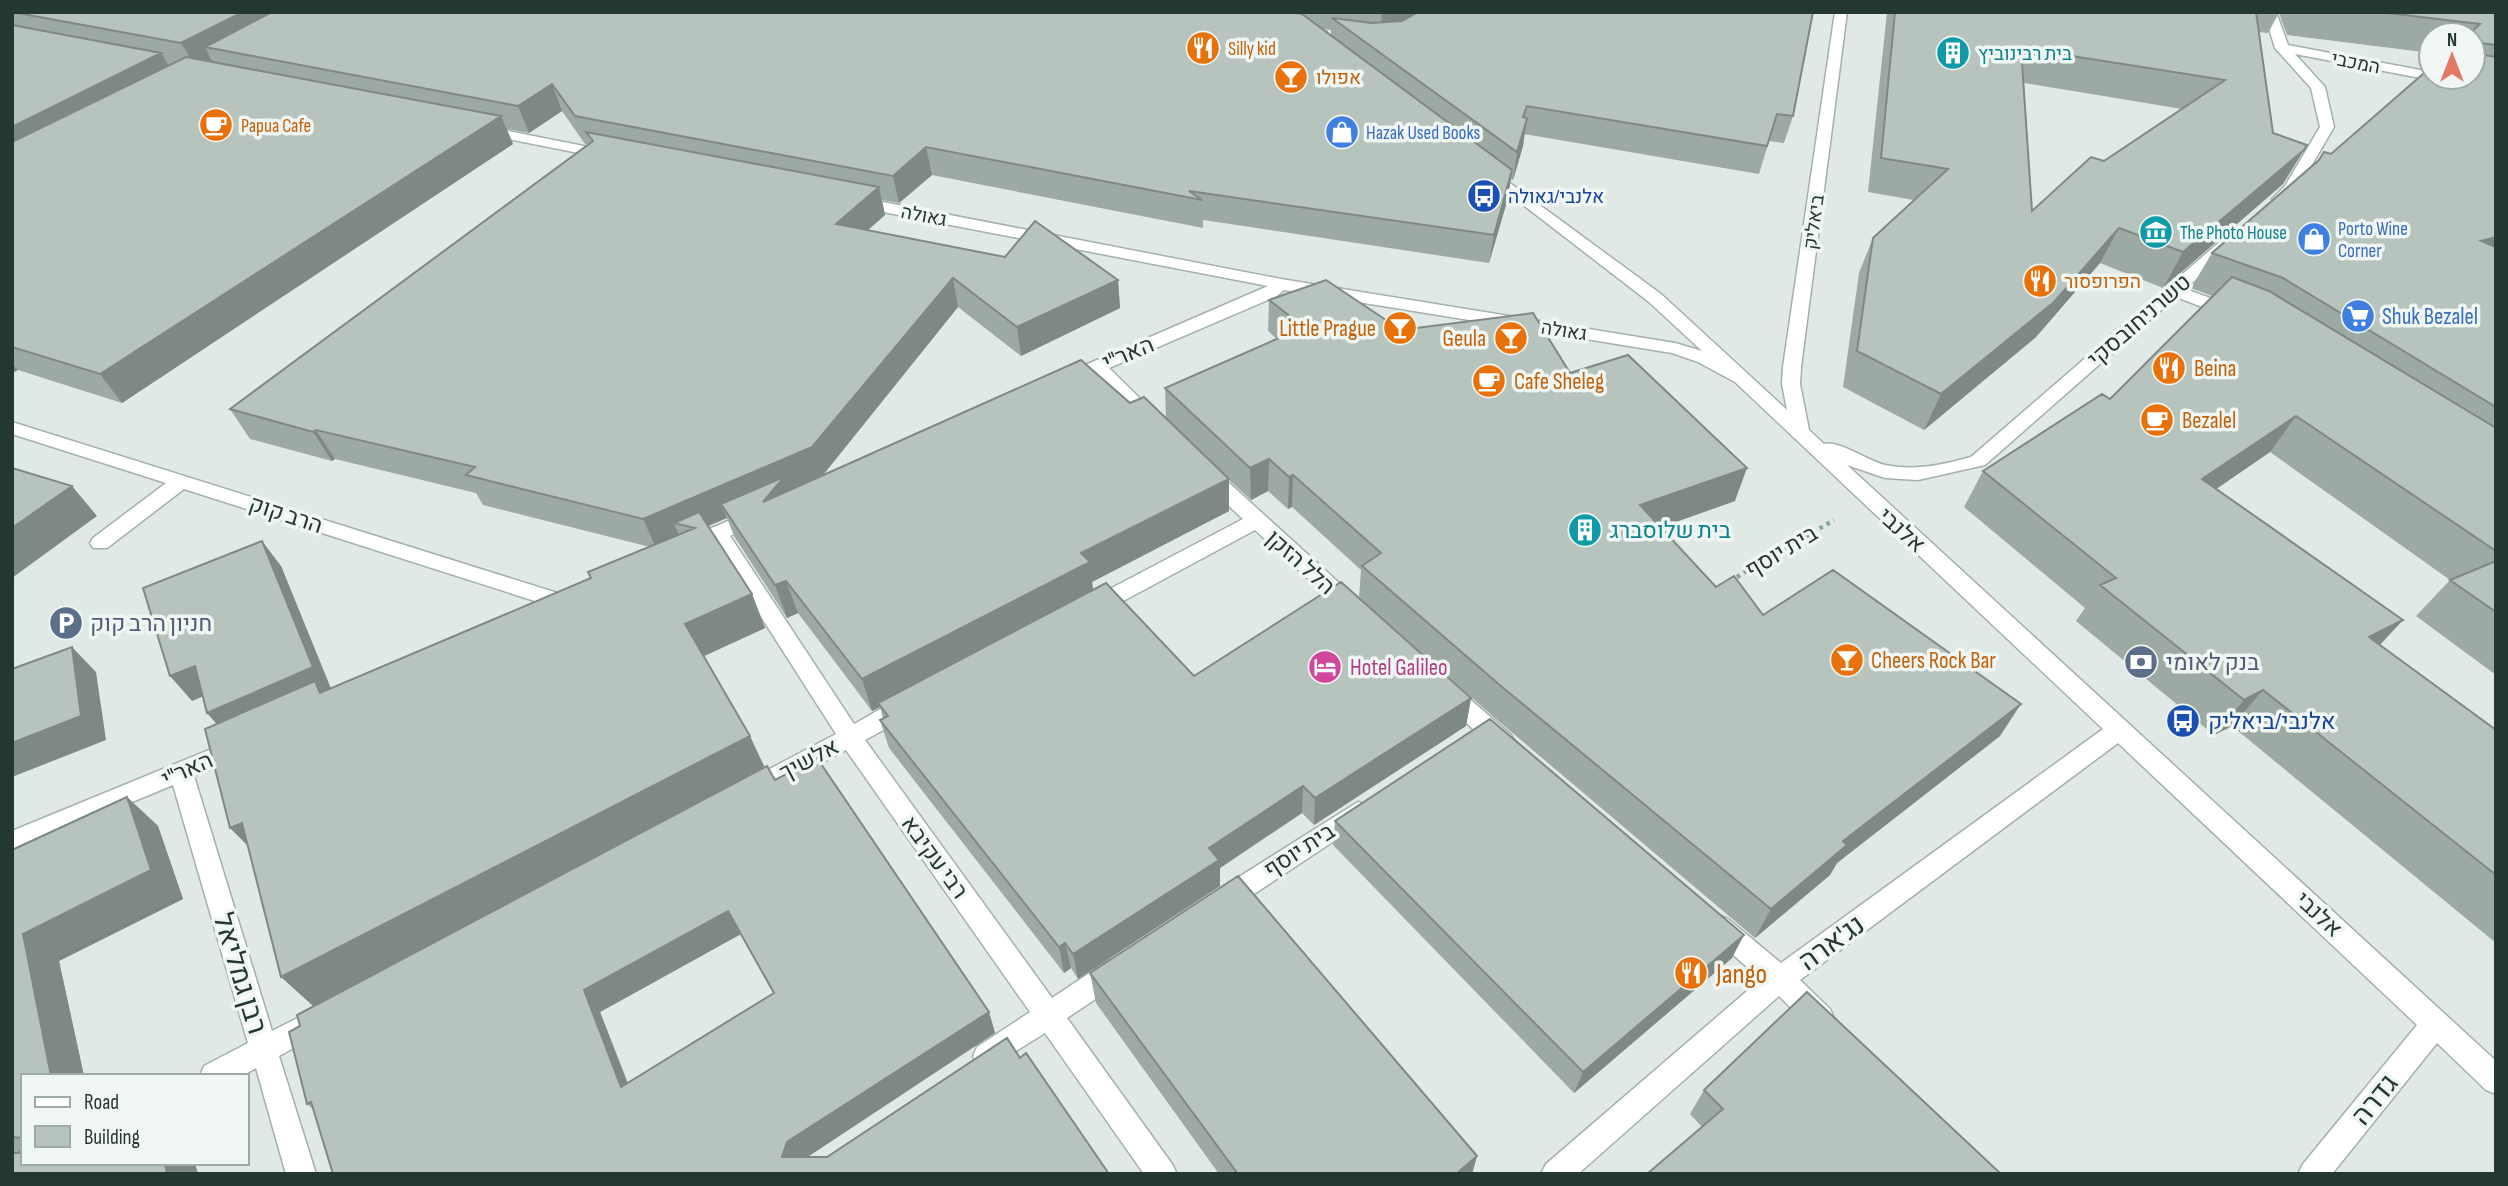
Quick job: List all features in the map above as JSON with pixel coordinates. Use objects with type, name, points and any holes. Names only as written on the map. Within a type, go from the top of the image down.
[{"type":"street","name":"ביאליק","points":[[1800,430],[1791,384],[1792,367],[1841,12]]},
{"type":"street","points":[[2270,12],[2282,48],[2318,88],[2327,127],[2291,189],[2272,206]]},
{"type":"street","name":"המכבי","points":[[2282,48],[2417,73]]},
{"type":"street","points":[[462,126],[626,158]]},
{"type":"street","name":"אלנבי","points":[[1470,158],[1655,298],[2496,1080]]},
{"type":"street","name":"גאולה","points":[[844,200],[1281,284],[1675,348],[1704,358],[1748,382]]},
{"type":"street","name":"טשרניחובסקי","points":[[1800,430],[1822,445],[1877,471],[1902,475],[1930,474],[1978,461],[2242,231]]},
{"type":"street","name":"האר\"י","points":[[1046,388],[1271,292],[1281,284]]},
{"type":"street","points":[[2173,290],[2253,320]]},
{"type":"street","points":[[1096,366],[1166,434]]},
{"type":"street","name":"הרב קוק","points":[[12,428],[560,601]]},
{"type":"street","name":"הלל הזקן","points":[[1196,463],[1366,620]]},
{"type":"street","points":[[100,542],[182,481]]},
{"type":"street","points":[[669,554],[769,511]]},
{"type":"street","points":[[1071,619],[1256,521]]},
{"type":"street","name":"רבי עקיבא","points":[[718,533],[850,737],[1162,1174]]},
{"type":"street","points":[[534,613],[584,591]]},
{"type":"street","points":[[1436,682],[1517,754]]},
{"type":"street","name":"אלשיך","points":[[728,802],[923,698]]},
{"type":"street","points":[[1463,742],[1486,727]]},
{"type":"street","name":"נג'ארה","points":[[1556,1174],[1780,979],[2121,729]]},
{"type":"street","name":"האר\"י","points":[[12,842],[181,773],[257,738]]},
{"type":"street","name":"רבן גמליאל","points":[[181,773],[301,1174]]},
{"type":"street","name":"בית יוסף","points":[[1198,916],[1382,795]]},
{"type":"street","points":[[1706,916],[1780,979],[1839,1037]]},
{"type":"street","points":[[970,1068],[1129,962]]},
{"type":"street","points":[[218,1074],[337,1010]]},
{"type":"street","name":"גדרה","points":[[2313,1174],[2435,1024]]},
{"type":"path","name":"בית יוסף","points":[[1720,588],[1837,518],[1871,501]]},
{"type":"building","points":[[12,12],[243,12],[181,43]]},
{"type":"building","points":[[272,12],[1290,12],[1302,14],[1512,170],[1494,235],[1189,191],[1202,200],[926,147],[893,176],[575,116],[552,84],[518,106],[205,47]]},
{"type":"building","points":[[1418,12],[1813,12],[1793,116],[1777,114],[1767,146],[1527,106],[1523,117],[1527,119],[1517,152],[1332,18],[1372,23],[1402,21]]},
{"type":"building","points":[[1895,12],[2256,12],[2273,133],[2307,145],[2183,252],[2119,228],[2054,302],[1941,394],[1857,351],[1873,238],[1948,169],[1881,158]],"holes":[[[2021,48],[2225,80],[2104,161],[2091,157],[2032,211]]]},
{"type":"building","points":[[2379,12],[2496,12],[2496,45],[2487,44],[2487,21],[2455,21]]},
{"type":"building","points":[[12,25],[161,53],[12,127]]},
{"type":"building","points":[[2487,55],[2496,57],[2496,237],[2481,241],[2496,247],[2496,407],[2283,278],[2212,253],[2319,160],[2324,152],[2331,154],[2417,79],[2417,91],[2487,91]]},
{"type":"building","points":[[186,57],[501,116],[100,374],[12,347],[12,142]]},
{"type":"building","points":[[586,132],[879,187],[836,224],[1005,257],[1035,221],[1118,280],[1017,327],[953,278],[812,447],[643,519],[466,475],[475,467],[316,430],[313,432],[230,409],[593,141]]},
{"type":"building","points":[[2232,277],[2269,291],[2496,428],[2496,551],[2296,416],[2202,479],[2403,620],[2369,637],[2496,730],[2496,875],[2263,690],[2244,700],[2100,585],[2116,578],[1983,471],[2102,394],[2110,399]]},
{"type":"building","points":[[1326,280],[1401,330],[1533,313],[1570,373],[1628,355],[1747,468],[1640,505],[1716,587],[1734,576],[1763,615],[1833,570],[2021,704],[1843,841],[1847,845],[1771,909],[1502,687],[1362,566],[1381,553],[1293,475],[1289,477],[1269,459],[1250,468],[1165,388],[1304,327],[1269,300]]},
{"type":"building","points":[[1081,360],[1130,403],[1144,397],[1229,479],[1081,553],[1090,562],[862,679],[786,581],[775,585],[721,504],[784,477],[763,502]]},
{"type":"building","points":[[12,468],[72,486],[12,528]]},
{"type":"building","points":[[699,512],[752,594],[685,624],[750,736],[281,977],[242,823],[230,828],[205,729],[315,681],[320,693],[591,578],[588,572],[695,528],[674,523]]},
{"type":"building","points":[[262,541],[313,667],[207,713],[195,666],[170,676],[143,588]]},
{"type":"building","points":[[2496,561],[2496,612],[2450,580]]},
{"type":"building","points":[[1341,582],[1471,698],[1315,798],[1303,786],[1209,848],[1219,860],[1073,954],[1065,943],[1059,947],[880,720],[888,716],[878,703],[1106,583],[1194,676]]},
{"type":"building","points":[[72,647],[81,716],[12,743],[12,669]]},
{"type":"building","points":[[1490,719],[1744,935],[1583,1072],[1335,821]]},
{"type":"building","points":[[817,758],[989,1012],[787,1142],[782,1157],[827,1157],[1007,1038],[1020,1058],[1026,1053],[1109,1174],[333,1174],[311,1102],[307,1104],[289,1032],[300,1026],[297,1015],[767,766],[775,780]],"holes":[[[728,911],[774,993],[621,1087],[584,990]]]},
{"type":"building","points":[[127,797],[151,870],[23,934],[51,1074],[21,1074],[21,1138],[12,1137],[12,850]]},
{"type":"building","points":[[1238,876],[1477,1156],[1456,1174],[1238,1174],[1090,973]]},
{"type":"building","points":[[1807,992],[2001,1174],[1647,1174],[1723,1109],[1704,1090]]},
{"type":"building","points":[[21,1149],[21,1165],[165,1165],[167,1174],[12,1174],[12,1153],[19,1153]]},
{"type":"place","name":"Silly kid","points":[[1203,48]]},
{"type":"place","name":"בית רבינוביץ","points":[[1953,53]]},
{"type":"place","name":"אפולו","points":[[1291,77]]},
{"type":"place","name":"Papua Cafe","points":[[216,125]]},
{"type":"place","name":"Hazak Used Books","points":[[1342,132]]},
{"type":"place","name":"אלנבי/גאולה","points":[[1484,196]]},
{"type":"place","name":"The Photo House","points":[[2156,232]]},
{"type":"place","name":"Porto Wine Corner","points":[[2314,239]]},
{"type":"place","name":"הפרופסור","points":[[2040,281]]},
{"type":"place","name":"Shuk Bezalel","points":[[2358,316]]},
{"type":"place","name":"Little Prague","points":[[1400,328]]},
{"type":"place","name":"Geula","points":[[1511,338]]},
{"type":"place","name":"Beina","points":[[2169,368]]},
{"type":"place","name":"Cafe Sheleg","points":[[1489,381]]},
{"type":"place","name":"Bezalel","points":[[2157,420]]},
{"type":"place","name":"בית שלוסברג","points":[[1585,530]]},
{"type":"place","name":"חניון הרב קוק","points":[[66,623]]},
{"type":"place","name":"Cheers Rock Bar","points":[[1847,660]]},
{"type":"place","name":"בנק לאומי","points":[[2141,662]]},
{"type":"place","name":"Hotel Galileo","points":[[1325,667]]},
{"type":"place","name":"אלנבי/ביאליק","points":[[2183,721]]},
{"type":"place","name":"Jango","points":[[1691,973]]}]
